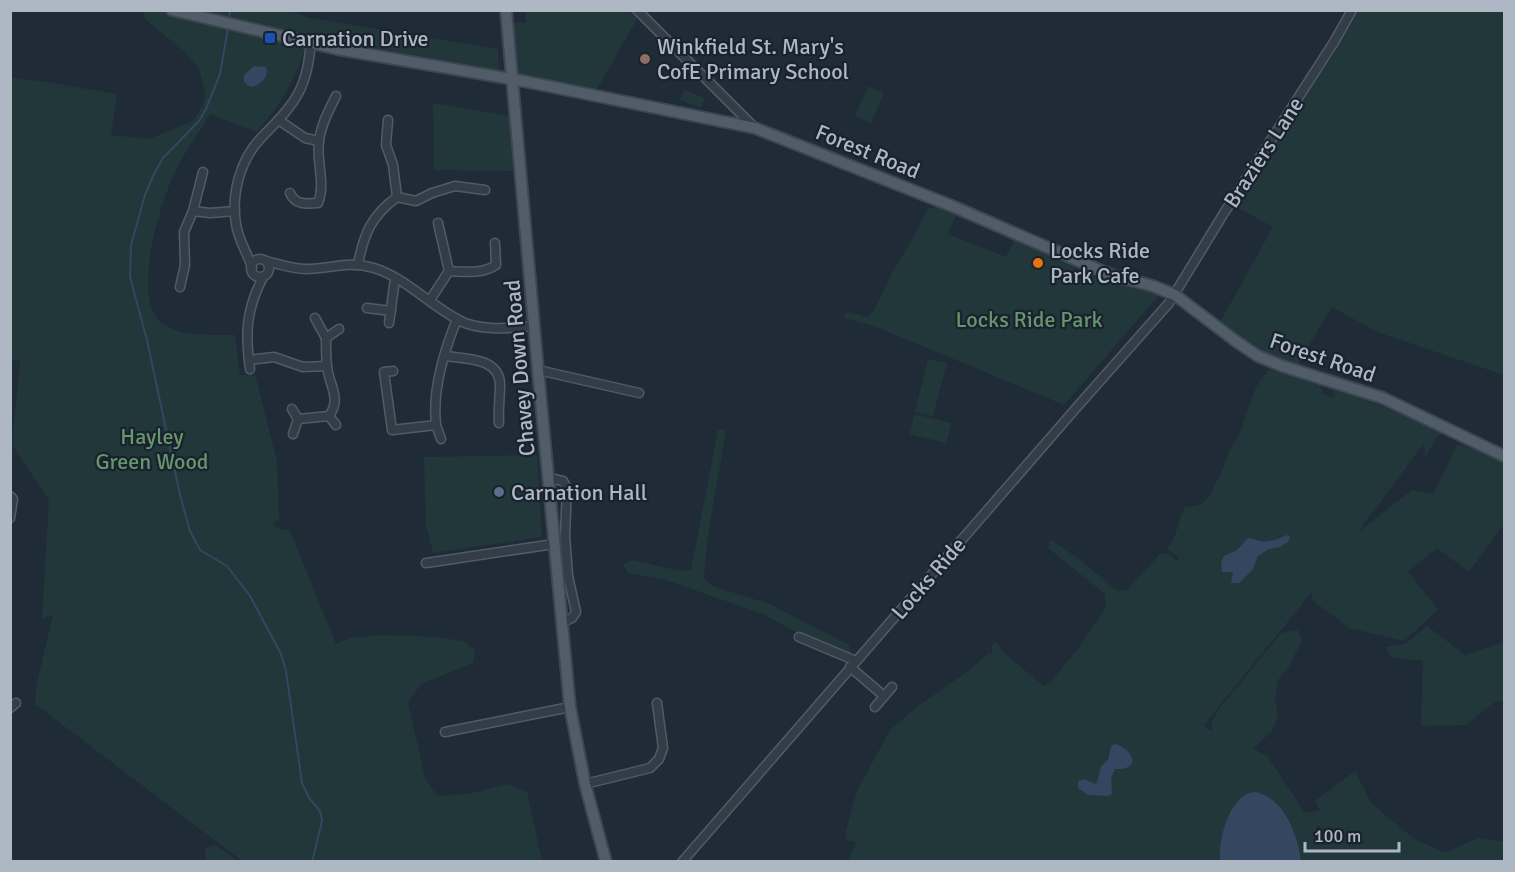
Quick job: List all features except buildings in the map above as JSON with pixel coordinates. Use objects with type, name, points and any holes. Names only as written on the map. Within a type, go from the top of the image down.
[{"type":"main road","name":"Forest Road","points":[[172,10],[312,43],[513,79],[755,128],[952,206],[1111,275],[1153,286],[1175,295],[1258,356],[1282,366],[1383,398],[1504,456]]},
{"type":"main road","name":"Chavey Down Road","points":[[506,10],[537,370],[570,707],[585,784],[606,861]]},
{"type":"street","points":[[637,10],[755,128]]},
{"type":"street","name":"Braziers Lane","points":[[1175,295],[1224,213],[1335,42],[1352,10]]},
{"type":"street","points":[[259,274],[244,246],[236,224],[236,191],[244,163],[260,138],[280,121],[298,93],[307,73],[312,43]]},
{"type":"street","points":[[290,193],[292,198],[300,203],[318,203],[321,196],[319,141],[327,114],[336,96]]},
{"type":"street","points":[[388,120],[386,145],[393,165],[397,197]]},
{"type":"street","points":[[280,121],[305,138],[319,141]]},
{"type":"street","points":[[180,287],[185,265],[184,232],[193,211],[196,191],[203,172]]},
{"type":"street","points":[[358,264],[361,248],[372,220],[382,208],[397,197],[416,201],[455,186],[485,190]]},
{"type":"street","points":[[193,211],[210,213],[235,210]]},
{"type":"street","points":[[430,300],[448,271],[438,223]]},
{"type":"street","points":[[448,271],[467,272],[491,268],[496,265],[495,243]]},
{"type":"street","points":[[244,246],[268,267],[259,274],[247,321],[246,344],[250,369]]},
{"type":"street","points":[[259,274],[253,262],[262,260],[304,269],[337,264],[358,264],[378,269],[457,319],[480,327],[534,326]]},
{"type":"street","points":[[259,274],[284,266]]},
{"type":"street","points":[[389,323],[395,279]]},
{"type":"street","name":"Locks Ride","points":[[682,861],[1175,295]]},
{"type":"street","points":[[367,308],[391,311]]},
{"type":"street","points":[[298,419],[329,416],[335,408],[336,398],[327,366],[326,338],[315,318]]},
{"type":"street","points":[[441,439],[434,411],[449,338],[457,319]]},
{"type":"street","points":[[326,338],[339,329]]},
{"type":"street","points":[[249,360],[274,357],[303,367],[327,366]]},
{"type":"street","points":[[445,357],[489,364],[497,372],[500,382],[499,423]]},
{"type":"street","points":[[537,370],[639,393]]},
{"type":"street","points":[[393,371],[384,372],[392,430],[436,425]]},
{"type":"street","points":[[292,409],[298,419],[293,434]]},
{"type":"street","points":[[329,416],[336,424]]},
{"type":"street","points":[[549,478],[563,481],[567,488],[565,536],[568,576],[576,612],[572,618],[561,623]]},
{"type":"street","points":[[10,496],[13,499],[10,518]]},
{"type":"street","points":[[426,563],[554,544]]},
{"type":"street","points":[[799,637],[853,664],[884,696]]},
{"type":"street","points":[[875,707],[892,687]]},
{"type":"street","points":[[585,784],[650,768],[659,759],[663,748],[657,703]]},
{"type":"street","points":[[445,732],[570,707]]},
{"type":"green space","points":[[525,10],[629,11],[637,19],[596,91],[516,75],[510,23],[526,23]]},
{"type":"green space","name":"Hayley Green Wood","points":[[143,11],[289,11],[310,18],[498,49],[499,70],[271,29],[270,39],[305,48],[296,73],[280,102],[257,132],[210,114],[179,164],[160,213],[150,255],[149,297],[154,313],[163,324],[171,328],[198,334],[235,335],[240,375],[255,374],[277,462],[279,520],[273,522],[275,528],[290,531],[336,644],[351,638],[382,635],[435,637],[463,641],[475,650],[473,663],[421,684],[408,702],[425,778],[437,796],[468,794],[508,784],[527,792],[542,861],[242,861],[35,704],[36,687],[53,615],[42,619],[49,500],[12,445],[20,361],[11,359],[11,78],[117,94],[111,135],[149,139],[193,121],[204,103],[205,91],[199,69],[185,52],[145,19]]},
{"type":"green space","points":[[1358,11],[1504,11],[1504,375],[1377,332],[1332,307],[1296,367],[1253,346],[1220,322],[1273,227],[1233,205],[1333,55]]},
{"type":"green space","points":[[868,86],[884,93],[871,123],[855,116]]},
{"type":"green space","points":[[684,90],[705,98],[701,108],[680,100]]},
{"type":"green space","points":[[433,103],[510,116],[513,171],[434,170]]},
{"type":"green space","name":"Locks Ride Park","points":[[935,206],[956,215],[948,234],[1006,257],[1014,240],[1094,277],[1159,295],[1064,405],[874,326],[847,319],[843,315],[848,312],[867,317],[874,310],[928,209]]},
{"type":"green space","points":[[928,359],[947,363],[933,416],[915,412]]},
{"type":"green space","points":[[1269,369],[1320,386],[1324,394],[1334,398],[1333,390],[1388,409],[1441,432],[1425,457],[1424,443],[1358,532],[1412,490],[1433,494],[1457,445],[1504,455],[1504,524],[1469,572],[1437,548],[1408,571],[1438,610],[1404,641],[1349,628],[1312,600],[1312,592],[1203,726],[1213,731],[1211,725],[1218,710],[1281,633],[1298,630],[1302,640],[1290,665],[1278,680],[1275,700],[1278,716],[1272,731],[1253,749],[1267,756],[1305,813],[1320,810],[1315,801],[1355,771],[1372,804],[1413,838],[1445,853],[1478,838],[1504,842],[1504,861],[847,862],[857,842],[847,841],[845,834],[857,791],[890,730],[989,653],[992,655],[992,645],[996,642],[1004,653],[1044,686],[1050,683],[1079,647],[1106,607],[1105,594],[1048,548],[1050,539],[1083,562],[1117,591],[1127,590],[1160,554],[1169,554],[1177,561],[1179,557],[1166,548],[1173,541],[1184,508],[1202,504],[1210,495],[1231,447],[1239,435],[1256,387]]},
{"type":"green space","points":[[914,414],[951,423],[946,443],[910,434]]},
{"type":"green space","points":[[718,430],[726,430],[707,541],[704,578],[712,586],[770,604],[849,645],[851,656],[841,657],[763,614],[663,579],[628,573],[623,565],[633,560],[680,571],[691,570]]},
{"type":"green space","points":[[537,455],[542,537],[433,553],[426,526],[424,457]]},
{"type":"green space","points":[[1427,626],[1465,655],[1504,642],[1504,700],[1495,702],[1466,725],[1421,726],[1423,661],[1391,657],[1386,647],[1405,644]]},
{"type":"green space","points":[[215,845],[238,861],[209,861],[206,859],[205,848]]},
{"type":"water","points":[[254,66],[266,67],[267,74],[261,83],[250,87],[244,82],[244,75]]},
{"type":"water","points":[[1287,535],[1290,537],[1288,542],[1258,556],[1253,569],[1239,583],[1231,583],[1233,572],[1222,572],[1221,562],[1224,556],[1237,550],[1248,538],[1268,541]]},
{"type":"water","points":[[1114,744],[1130,754],[1132,761],[1130,765],[1126,768],[1115,769],[1111,778],[1112,794],[1108,796],[1088,795],[1078,788],[1078,781],[1084,779],[1097,783],[1101,766],[1108,760]]},
{"type":"water","points":[[1254,792],[1274,801],[1288,819],[1297,840],[1301,861],[1220,861],[1221,842],[1227,820],[1238,801]]},
{"type":"waterway","points":[[229,20],[230,10]]},
{"type":"waterway","points":[[228,28],[220,74],[206,109],[199,121],[163,158],[145,195],[131,245],[130,277],[147,340],[180,495],[190,531],[200,550],[227,566],[250,596],[281,654],[286,671],[302,783],[309,798],[320,811],[322,821],[312,862]]},
{"type":"place","name":"Carnation Drive","points":[[270,38]]},
{"type":"place","name":"Winkfield St. Mary's CofE Primary School","points":[[645,59]]},
{"type":"place","name":"Locks Ride Park Cafe","points":[[1038,263]]},
{"type":"place","name":"Carnation Hall","points":[[499,492]]}]
